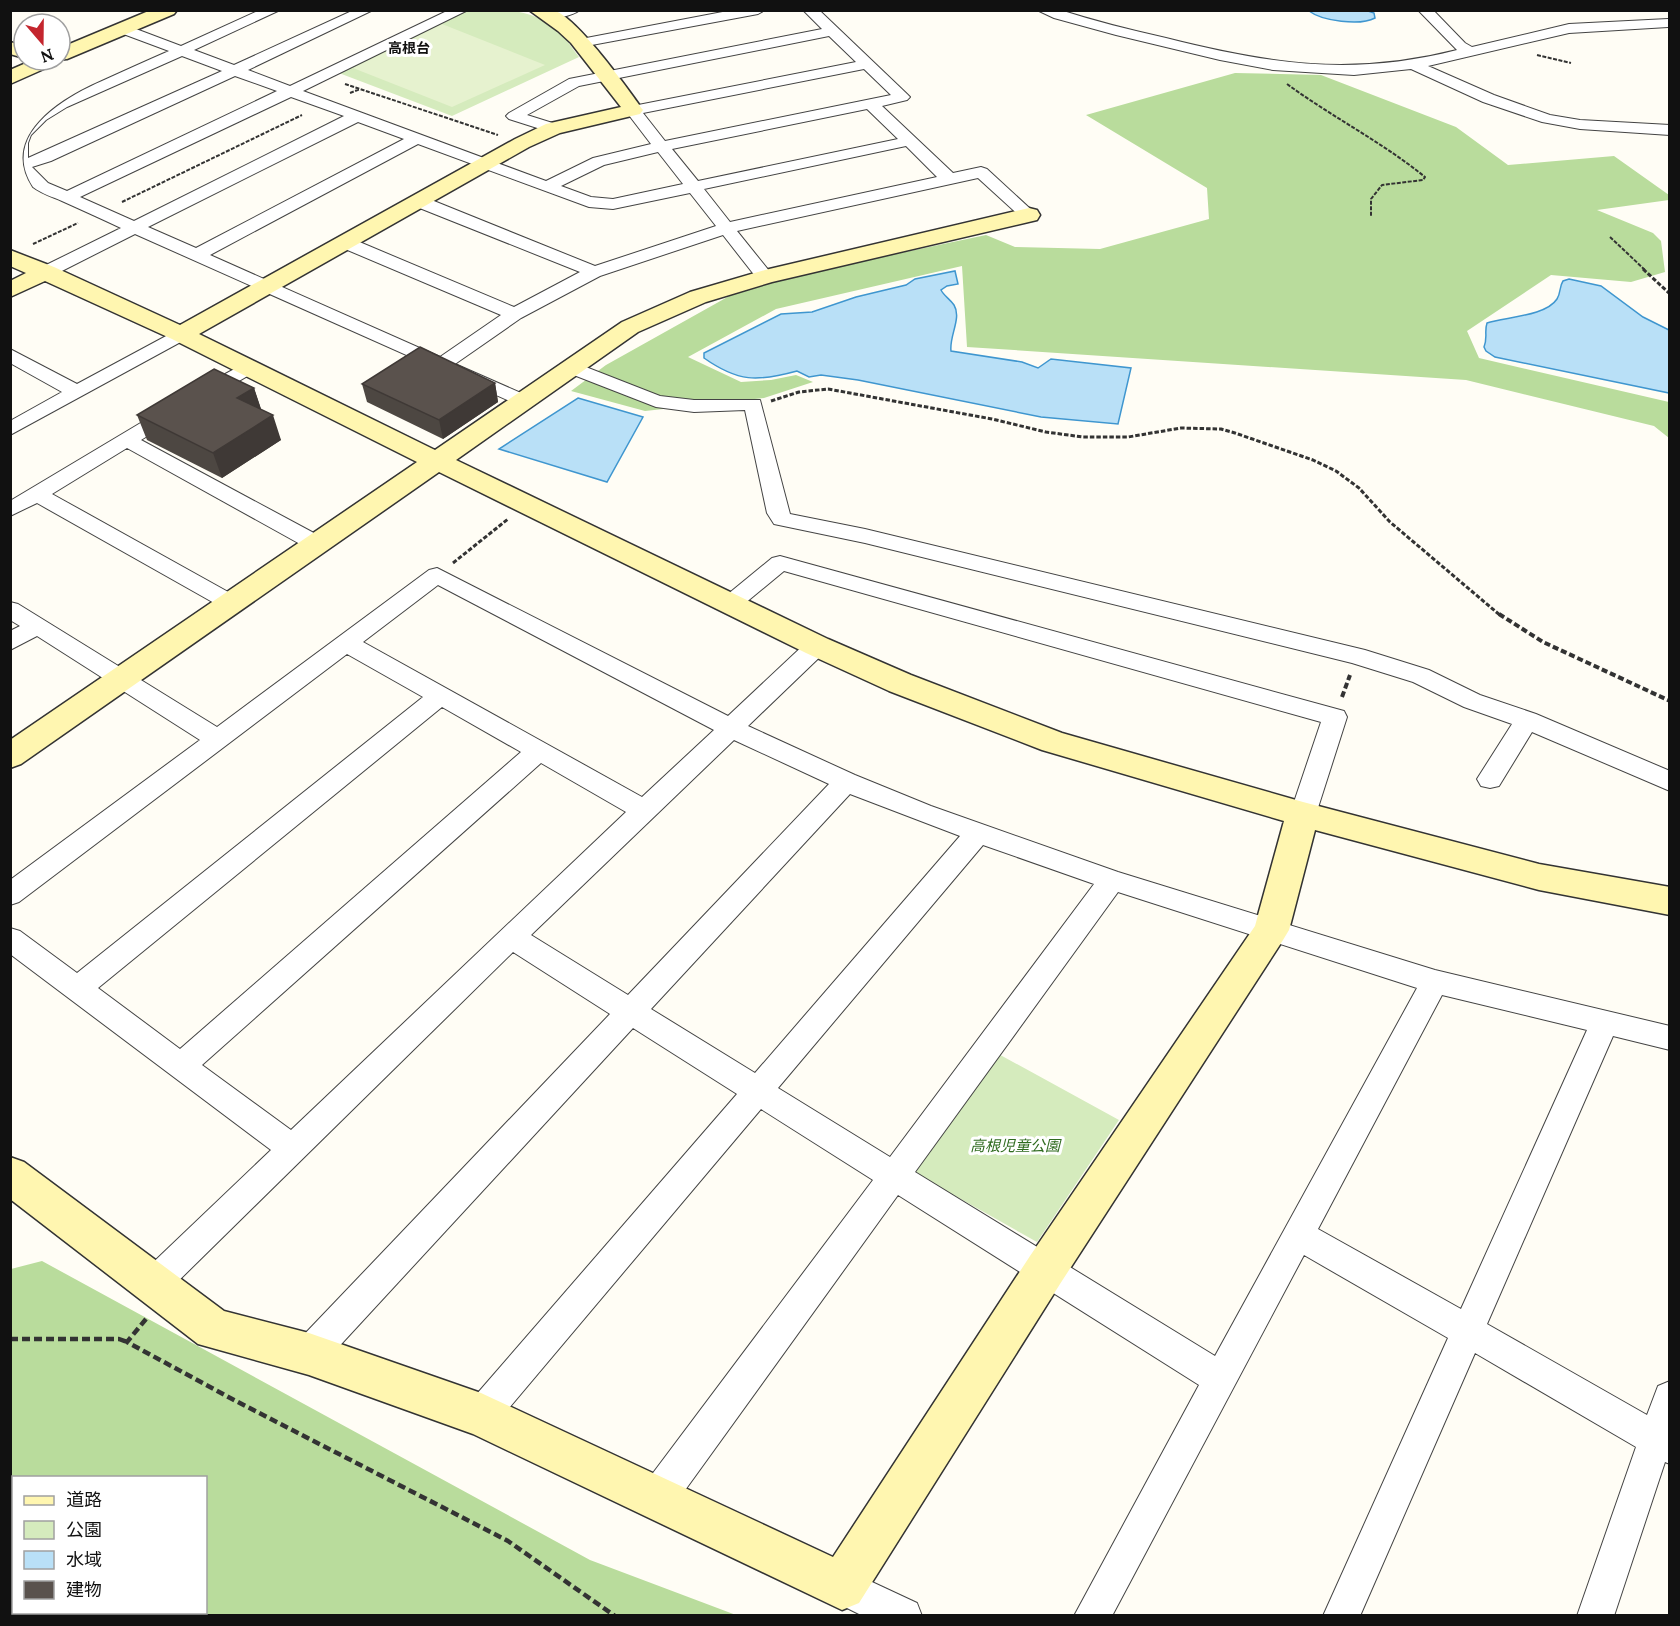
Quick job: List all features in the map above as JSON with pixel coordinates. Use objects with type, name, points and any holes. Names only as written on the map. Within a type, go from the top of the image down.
[{"type":"street","points":[[72,50],[168,10]]},
{"type":"street","points":[[273,10],[62,104],[30,126],[21,141],[21,165],[28,176],[42,186],[524,401]]},
{"type":"street","points":[[21,165],[45,158],[366,10]]},
{"type":"street","points":[[67,197],[461,10]]},
{"type":"street","points":[[543,13],[573,10]]},
{"type":"street","points":[[581,43],[758,10]]},
{"type":"street","points":[[548,186],[599,161],[902,97],[810,10]]},
{"type":"street","points":[[1044,10],[1217,56],[1276,66],[1338,70],[1382,69],[1440,60],[1556,30],[1668,23]]},
{"type":"street","points":[[1425,10],[1460,46],[1471,52]]},
{"type":"street","points":[[543,13],[581,43],[765,276]]},
{"type":"street","points":[[123,29],[589,202],[612,204],[909,141]]},
{"type":"street","points":[[553,128],[514,116],[574,82],[832,31]]},
{"type":"street","points":[[10,429],[485,163],[553,128],[866,64]]},
{"type":"street","points":[[1412,64],[1488,98],[1535,115],[1568,123],[1670,130]]},
{"type":"street","points":[[871,104],[949,179]]},
{"type":"street","points":[[10,290],[357,116]]},
{"type":"street","points":[[196,255],[417,138]]},
{"type":"street","points":[[442,364],[515,314],[594,272],[727,228],[981,172],[1029,215]]},
{"type":"street","points":[[418,201],[594,272]]},
{"type":"street","points":[[10,756],[630,327],[698,297],[765,276],[1029,215]]},
{"type":"street","points":[[344,242],[515,314]]},
{"type":"street","points":[[10,256],[181,334],[730,604],[900,683],[1053,742],[1303,813],[1539,877],[1670,901]]},
{"type":"street","points":[[11,356],[77,392]]},
{"type":"street","points":[[10,510],[249,367]]},
{"type":"street","points":[[573,368],[656,401],[694,406],[753,404],[778,513],[782,519],[877,538],[1357,656],[1420,676],[1472,701],[1527,720],[1670,782]]},
{"type":"street","points":[[128,440],[317,544]]},
{"type":"street","points":[[37,494],[231,603]]},
{"type":"street","points":[[730,604],[780,563],[1335,717],[1303,813],[1271,930],[1046,1270],[842,1586]]},
{"type":"street","points":[[10,895],[437,575],[731,728],[846,782],[977,834],[1112,880],[1435,982],[1670,1038]]},
{"type":"street","points":[[10,609],[218,740]]},
{"type":"street","points":[[10,642],[37,626]]},
{"type":"street","points":[[346,643],[646,811]]},
{"type":"street","points":[[159,1290],[294,1149],[511,937],[817,646]]},
{"type":"street","points":[[77,989],[440,696]]},
{"type":"street","points":[[1491,779],[1527,720]]},
{"type":"street","points":[[181,1066],[539,751]]},
{"type":"street","points":[[309,1354],[846,782]]},
{"type":"street","points":[[480,1415],[977,834]]},
{"type":"street","points":[[657,1498],[1112,880]]},
{"type":"street","points":[[511,937],[1220,1378]]},
{"type":"street","points":[[10,939],[294,1149]]},
{"type":"street","points":[[1092,1616],[1435,982]]},
{"type":"street","points":[[1341,1616],[1604,1024]]},
{"type":"street","points":[[10,1175],[213,1329],[309,1354],[480,1415],[904,1616]]},
{"type":"street","points":[[1298,1234],[1663,1443]]},
{"type":"street","points":[[1595,1616],[1663,1443],[1670,1398]]},
{"type":"path","points":[[1276,66],[1276,71],[1298,93],[1394,152],[1425,177],[1416,182],[1382,185],[1371,197],[1369,209],[1371,216]]},
{"type":"path","points":[[322,76],[522,143]]},
{"type":"path","points":[[31,245],[360,89]]},
{"type":"path","points":[[1610,237],[1670,294]]},
{"type":"path","points":[[753,404],[778,400],[800,392],[828,389],[1083,437],[1128,437],[1191,427],[1221,429],[1235,433],[1336,471],[1359,488],[1390,522],[1507,621],[1543,642],[1670,701]]},
{"type":"path","points":[[437,575],[508,518]]},
{"type":"path","points":[[1335,717],[1357,656]]},
{"type":"path","points":[[127,1342],[159,1290]]},
{"type":"path","points":[[10,1339],[127,1342],[234,1400],[508,1541],[615,1616]]},
{"type":"green space","points":[[459,10],[506,10],[540,19],[559,31],[579,57],[452,116],[331,70]]},
{"type":"green space","points":[[442,24],[545,65],[452,107],[353,68]]},
{"type":"green space","points":[[1235,73],[1321,75],[1456,127],[1508,165],[1614,156],[1669,195],[1669,200],[1597,210],[1653,233],[1661,241],[1665,272],[1631,282],[1551,275],[1467,331],[1479,358],[1669,402],[1669,438],[1654,426],[1466,380],[967,347],[962,266],[776,309],[688,357],[741,382],[771,380],[796,375],[813,382],[764,398],[645,411],[571,391],[606,365],[749,285],[986,235],[1015,247],[1100,249],[1209,219],[1207,188],[1086,115]]},
{"type":"green space","name":"高根児童公園","points":[[993,1051],[1119,1120],[1037,1242],[911,1171]]},
{"type":"green space","points":[[42,1261],[590,1560],[736,1615],[11,1615],[11,1269]]},
{"type":"water","points":[[1309,11],[1368,11],[1374,13],[1375,18],[1360,22],[1341,21]]},
{"type":"water","points":[[955,271],[958,284],[941,290],[954,305],[957,316],[951,351],[1022,362],[1038,368],[1051,359],[1131,368],[1118,424],[1041,417],[858,380],[821,375],[809,377],[797,371],[770,377],[748,378],[727,372],[704,358],[704,353],[781,314],[812,312],[856,297],[906,285],[915,279]]},
{"type":"water","points":[[1569,279],[1601,286],[1643,317],[1669,330],[1669,393],[1495,357],[1486,351],[1484,347],[1487,323],[1525,315],[1552,305],[1557,299],[1563,281]]},
{"type":"water","points":[[578,398],[643,417],[607,482],[499,449]]},
{"type":"building","points":[[420,347],[495,383],[439,420],[362,384]]},
{"type":"building","points":[[214,369],[254,388],[237,398],[273,415],[213,453],[137,415]]},
{"type":"district","name":"高根台","points":[[409,48]]}]
